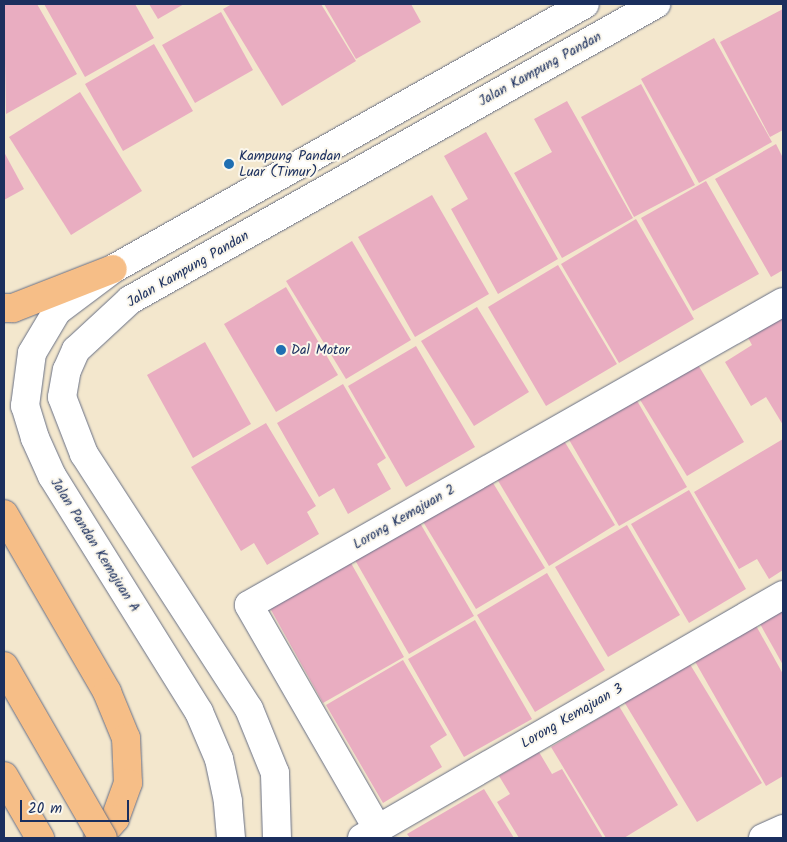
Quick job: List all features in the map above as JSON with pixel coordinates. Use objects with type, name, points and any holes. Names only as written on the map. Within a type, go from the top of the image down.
[{"type":"highway","points":[[4,308],[13,308],[113,269]]},
{"type":"highway","points":[[4,514],[107,692],[126,738],[128,784],[116,819],[98,838]]},
{"type":"highway","points":[[4,666],[103,838]]},
{"type":"highway","points":[[4,776],[40,838]]},
{"type":"street","points":[[113,269],[585,4]]},
{"type":"street","name":"Jalan Kampung Pandan","points":[[277,838],[275,773],[249,709],[84,454],[62,397],[67,370],[76,350],[130,300],[656,4]]},
{"type":"street","name":"Jalan Pandan Kemajuan A","points":[[113,269],[57,311],[32,353],[25,406],[52,476],[199,712],[219,759],[228,801],[231,838]]},
{"type":"street","name":"Lorong Kemajuan 2","points":[[370,833],[249,605],[783,302]]},
{"type":"street","name":"Lorong Kemajuan 3","points":[[370,833],[783,595]]},
{"type":"street","points":[[763,838],[783,829]]},
{"type":"building","points":[[4,4],[37,4],[77,74],[6,114]]},
{"type":"building","points":[[44,4],[135,4],[154,38],[85,77]]},
{"type":"building","points":[[149,4],[184,4],[158,19]]},
{"type":"building","points":[[232,4],[321,4],[356,61],[282,106],[223,9]]},
{"type":"building","points":[[324,4],[411,4],[421,22],[356,59]]},
{"type":"building","points":[[783,9],[783,130],[770,137],[720,42]]},
{"type":"building","points":[[221,12],[253,70],[195,103],[162,45]]},
{"type":"building","points":[[714,38],[772,142],[699,183],[641,79]]},
{"type":"building","points":[[154,44],[193,111],[123,151],[85,84]]},
{"type":"building","points":[[641,84],[695,185],[634,217],[581,117]]},
{"type":"building","points":[[80,92],[142,191],[71,235],[9,137]]},
{"type":"building","points":[[567,101],[633,218],[562,258],[514,173],[552,152],[534,119]]},
{"type":"building","points":[[486,132],[558,259],[498,294],[451,209],[468,199],[444,156]]},
{"type":"building","points":[[776,144],[783,158],[783,270],[771,277],[715,179]]},
{"type":"building","points":[[4,152],[24,189],[4,200]]},
{"type":"building","points":[[706,181],[759,274],[693,311],[641,218]]},
{"type":"building","points":[[432,195],[489,294],[415,337],[358,237]]},
{"type":"building","points":[[636,219],[694,319],[619,363],[561,264]]},
{"type":"building","points":[[352,241],[411,340],[346,379],[286,281]]},
{"type":"building","points":[[558,265],[617,364],[546,406],[488,307]]},
{"type":"building","name":"Dal Motor","points":[[286,287],[338,375],[276,412],[224,324]]},
{"type":"building","points":[[477,307],[529,392],[474,426],[421,341]]},
{"type":"building","points":[[783,312],[783,425],[766,397],[751,406],[725,362],[752,345],[746,334]]},
{"type":"building","points":[[205,342],[251,424],[193,458],[147,375]]},
{"type":"building","points":[[416,346],[475,447],[406,487],[348,386]]},
{"type":"building","points":[[697,363],[744,442],[687,476],[639,398]]},
{"type":"building","points":[[343,384],[386,458],[377,464],[391,489],[348,514],[334,488],[319,497],[277,423]]},
{"type":"building","points":[[632,392],[687,487],[619,526],[564,431]]},
{"type":"building","points":[[266,423],[316,506],[307,512],[319,534],[267,565],[254,543],[241,551],[191,467]]},
{"type":"building","points":[[560,434],[615,525],[549,566],[494,474]]},
{"type":"building","points":[[783,439],[783,570],[769,579],[757,559],[739,569],[694,492]]},
{"type":"building","points":[[490,478],[545,568],[476,609],[422,520]]},
{"type":"building","points":[[689,490],[746,589],[689,623],[631,524]]},
{"type":"building","points":[[420,523],[474,616],[409,654],[355,560]]},
{"type":"building","points":[[627,525],[680,615],[608,657],[555,567]]},
{"type":"building","points":[[347,556],[404,657],[323,703],[266,601]]},
{"type":"building","points":[[547,573],[605,670],[535,712],[477,615]]},
{"type":"building","points":[[783,608],[783,665],[759,622]]},
{"type":"building","points":[[475,620],[532,719],[464,757],[408,659]]},
{"type":"building","points":[[754,622],[783,674],[783,776],[766,786],[693,658]]},
{"type":"building","points":[[403,660],[447,735],[430,746],[442,767],[383,803],[326,705]]},
{"type":"building","points":[[688,661],[762,783],[697,822],[623,700]]},
{"type":"building","points":[[619,706],[678,805],[624,838],[606,838],[551,747]]},
{"type":"building","points":[[539,752],[552,774],[562,769],[603,838],[519,838],[497,802],[510,794],[499,776]]},
{"type":"building","points":[[484,789],[514,838],[410,838],[407,834]]},
{"type":"place","name":"Kampung Pandan Luar (Timur)","points":[[229,164]]},
{"type":"place","name":"Dal Motor","points":[[281,350]]}]
